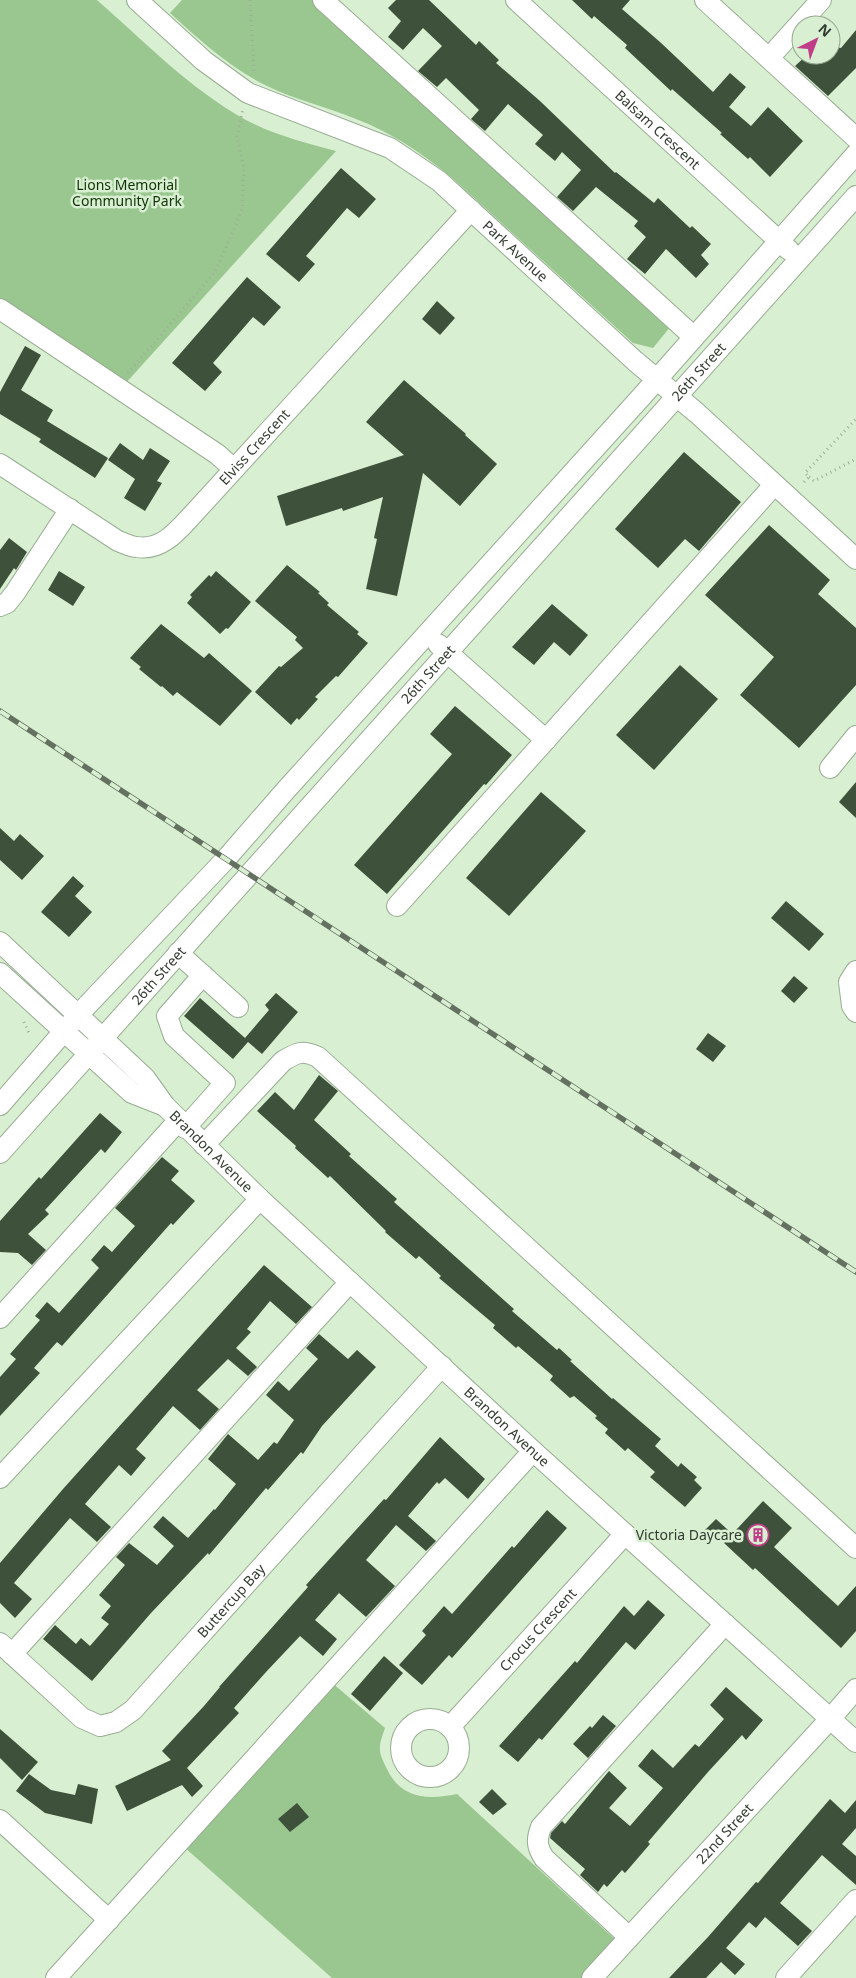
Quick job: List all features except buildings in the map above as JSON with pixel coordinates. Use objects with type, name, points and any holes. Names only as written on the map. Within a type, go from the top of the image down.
[{"type":"street","name":"Park Avenue","points":[[137,0],[210,67],[248,94],[390,148],[439,181],[635,361],[678,397],[856,559]]},
{"type":"street","points":[[323,0],[694,337]]},
{"type":"street","name":"Balsam Crescent","points":[[516,0],[800,259]]},
{"type":"street","points":[[705,0],[856,138]]},
{"type":"street","points":[[769,58],[821,0]]},
{"type":"street","name":"26th Street","points":[[0,1105],[79,1014],[225,860],[856,154]]},
{"type":"street","name":"26th Street","points":[[0,1153],[856,196]]},
{"type":"street","name":"Elviss Crescent","points":[[0,464],[118,541],[136,548],[156,546],[172,536],[471,210]]},
{"type":"street","points":[[0,309],[217,454],[234,469]]},
{"type":"street","points":[[397,906],[774,485]]},
{"type":"street","points":[[0,606],[15,593],[70,509]]},
{"type":"street","points":[[427,634],[546,740]]},
{"type":"street","points":[[830,768],[856,736]]},
{"type":"street","points":[[285,791],[306,810]]},
{"type":"street","name":"Brandon Avenue","points":[[0,942],[79,1014],[145,1078],[176,1118],[260,1199],[533,1451],[856,1742]]},
{"type":"street","points":[[178,953],[238,1007]]},
{"type":"street","points":[[856,971],[849,982],[852,1006],[856,1012]]},
{"type":"street","name":"Brandon Avenue","points":[[0,973],[132,1093],[176,1118]]},
{"type":"street","points":[[0,1318],[176,1118],[225,1083],[174,1036],[167,1016],[203,975]]},
{"type":"street","points":[[204,1145],[283,1061],[295,1054],[306,1052],[318,1057],[856,1548]]},
{"type":"street","points":[[0,1478],[260,1199]]},
{"type":"street","points":[[6,1648],[350,1282]]},
{"type":"street","name":"Buttercup Bay","points":[[6,1648],[82,1718],[100,1726],[116,1722],[132,1710],[442,1366]]},
{"type":"street","points":[[56,1978],[533,1451]]},
{"type":"street","name":"Crocus Crescent","points":[[450,1727],[625,1534]]},
{"type":"street","points":[[629,1937],[544,1858],[538,1848],[538,1837],[541,1827],[725,1624]]},
{"type":"street","name":"22nd Street","points":[[592,1978],[856,1689]]},
{"type":"street","points":[[0,1820],[109,1920]]},
{"type":"street","points":[[786,1978],[856,1900]]},
{"type":"path","points":[[116,387],[215,272],[242,209],[244,168],[237,137],[241,113],[254,78],[250,0]]},
{"type":"path","points":[[856,418],[805,473],[814,481],[856,459]]},
{"type":"path","points":[[804,482],[809,477]]},
{"type":"green space","name":"Lions Memorial Community Park","points":[[0,0],[97,0],[168,64],[225,108],[268,130],[336,151],[124,385],[0,302]]},
{"type":"green space","points":[[182,0],[314,0],[671,326],[653,348],[633,343],[439,167],[417,151],[369,124],[278,91],[253,79],[205,44],[170,13]]},
{"type":"green space","points":[[331,1682],[385,1728],[380,1745],[381,1755],[393,1779],[400,1786],[408,1792],[426,1797],[457,1794],[621,1945],[591,1978],[332,1978],[183,1846]]},
{"type":"railway","points":[[0,711],[856,1272]]},
{"type":"place","name":"Victoria Daycare","points":[[758,1535]]}]
